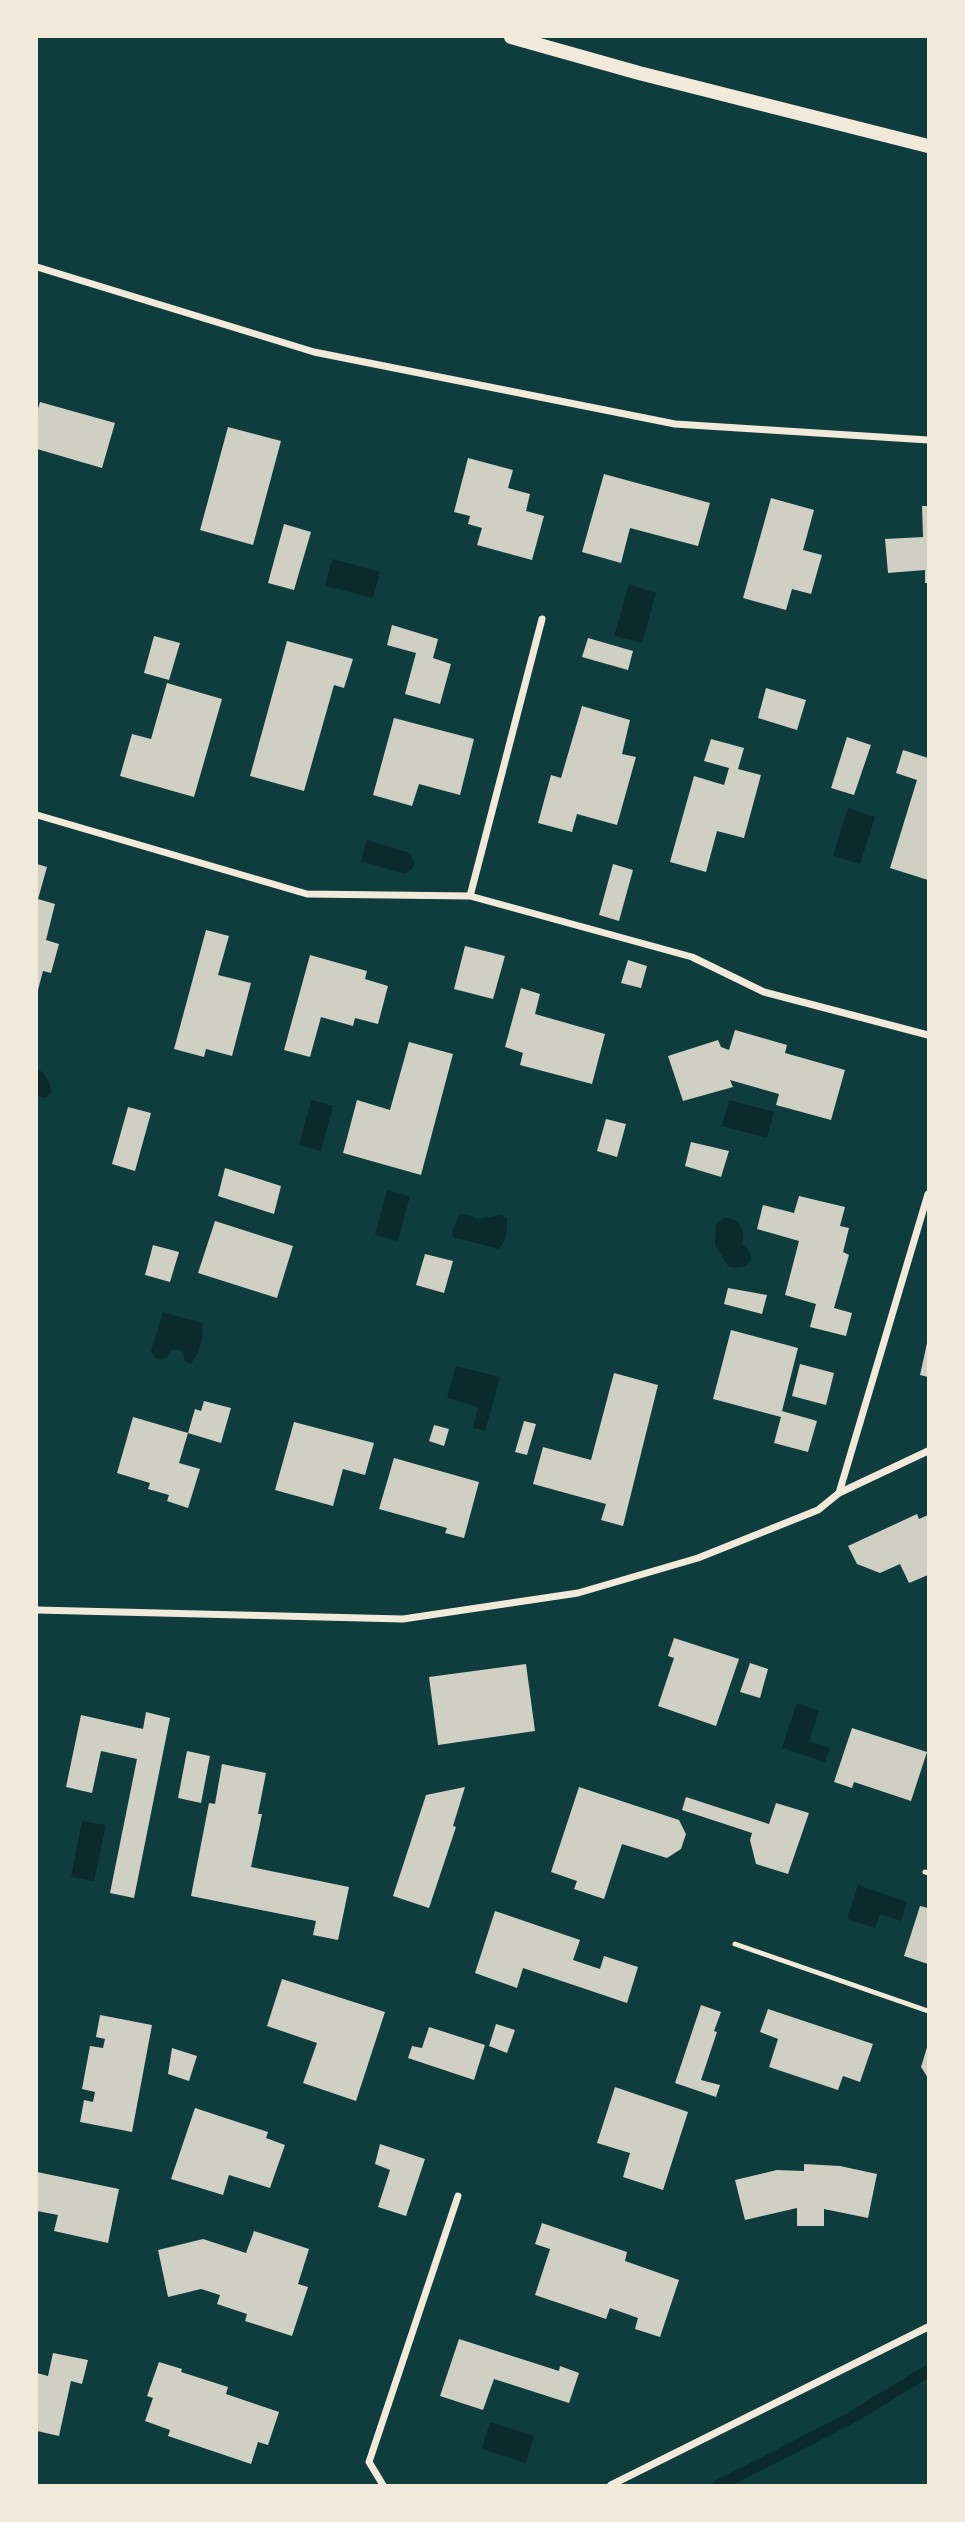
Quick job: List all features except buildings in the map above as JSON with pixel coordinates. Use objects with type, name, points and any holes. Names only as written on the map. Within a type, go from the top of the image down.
[{"type":"main road","points":[[511,37],[639,73],[928,146]]},
{"type":"street","points":[[37,267],[314,352],[676,424],[928,440]]},
{"type":"street","points":[[470,896],[542,619]]},
{"type":"street","points":[[37,815],[307,894],[470,896],[692,957],[764,992],[928,1035]]},
{"type":"street","points":[[839,1493],[928,1194]]},
{"type":"street","points":[[37,1610],[402,1619],[578,1593],[685,1562],[818,1510],[839,1493],[928,1451]]},
{"type":"street","points":[[383,2485],[369,2462],[458,2196]]},
{"type":"street","points":[[611,2485],[928,2327]]},
{"type":"lane","points":[[736,1944],[928,2011]]},
{"type":"water","points":[[332,559],[380,572],[373,598],[325,586]]},
{"type":"water","points":[[629,584],[656,593],[642,643],[614,636]]},
{"type":"water","points":[[848,808],[875,817],[860,864],[833,856]]},
{"type":"water","points":[[367,840],[410,853],[415,862],[413,868],[405,874],[361,861]]},
{"type":"water","points":[[37,1068],[50,1085],[51,1093],[46,1098],[37,1096]]},
{"type":"water","points":[[311,1100],[333,1106],[321,1151],[299,1145]]},
{"type":"water","points":[[729,1100],[774,1112],[767,1138],[722,1126]]},
{"type":"water","points":[[387,1190],[410,1196],[398,1241],[375,1235]]},
{"type":"water","points":[[460,1214],[477,1219],[501,1215],[507,1218],[506,1235],[499,1249],[453,1237],[452,1232]]},
{"type":"water","points":[[723,1218],[734,1220],[740,1225],[743,1233],[742,1244],[749,1251],[751,1259],[747,1265],[728,1266],[715,1245],[716,1224]]},
{"type":"water","points":[[163,1312],[202,1323],[201,1344],[191,1364],[185,1361],[183,1352],[178,1349],[171,1350],[167,1357],[161,1360],[155,1358],[151,1351]]},
{"type":"water","points":[[456,1366],[500,1377],[485,1431],[473,1428],[478,1407],[447,1398]]},
{"type":"water","points":[[797,1703],[819,1711],[809,1741],[830,1748],[825,1762],[782,1748]]},
{"type":"water","points":[[82,1821],[106,1825],[94,1881],[71,1877]]},
{"type":"water","points":[[858,1885],[907,1902],[901,1921],[880,1914],[875,1928],[847,1919]]},
{"type":"water","points":[[490,2422],[534,2436],[526,2463],[482,2449]]},
{"type":"waterway","points":[[720,2485],[849,2419],[928,2371]]}]
